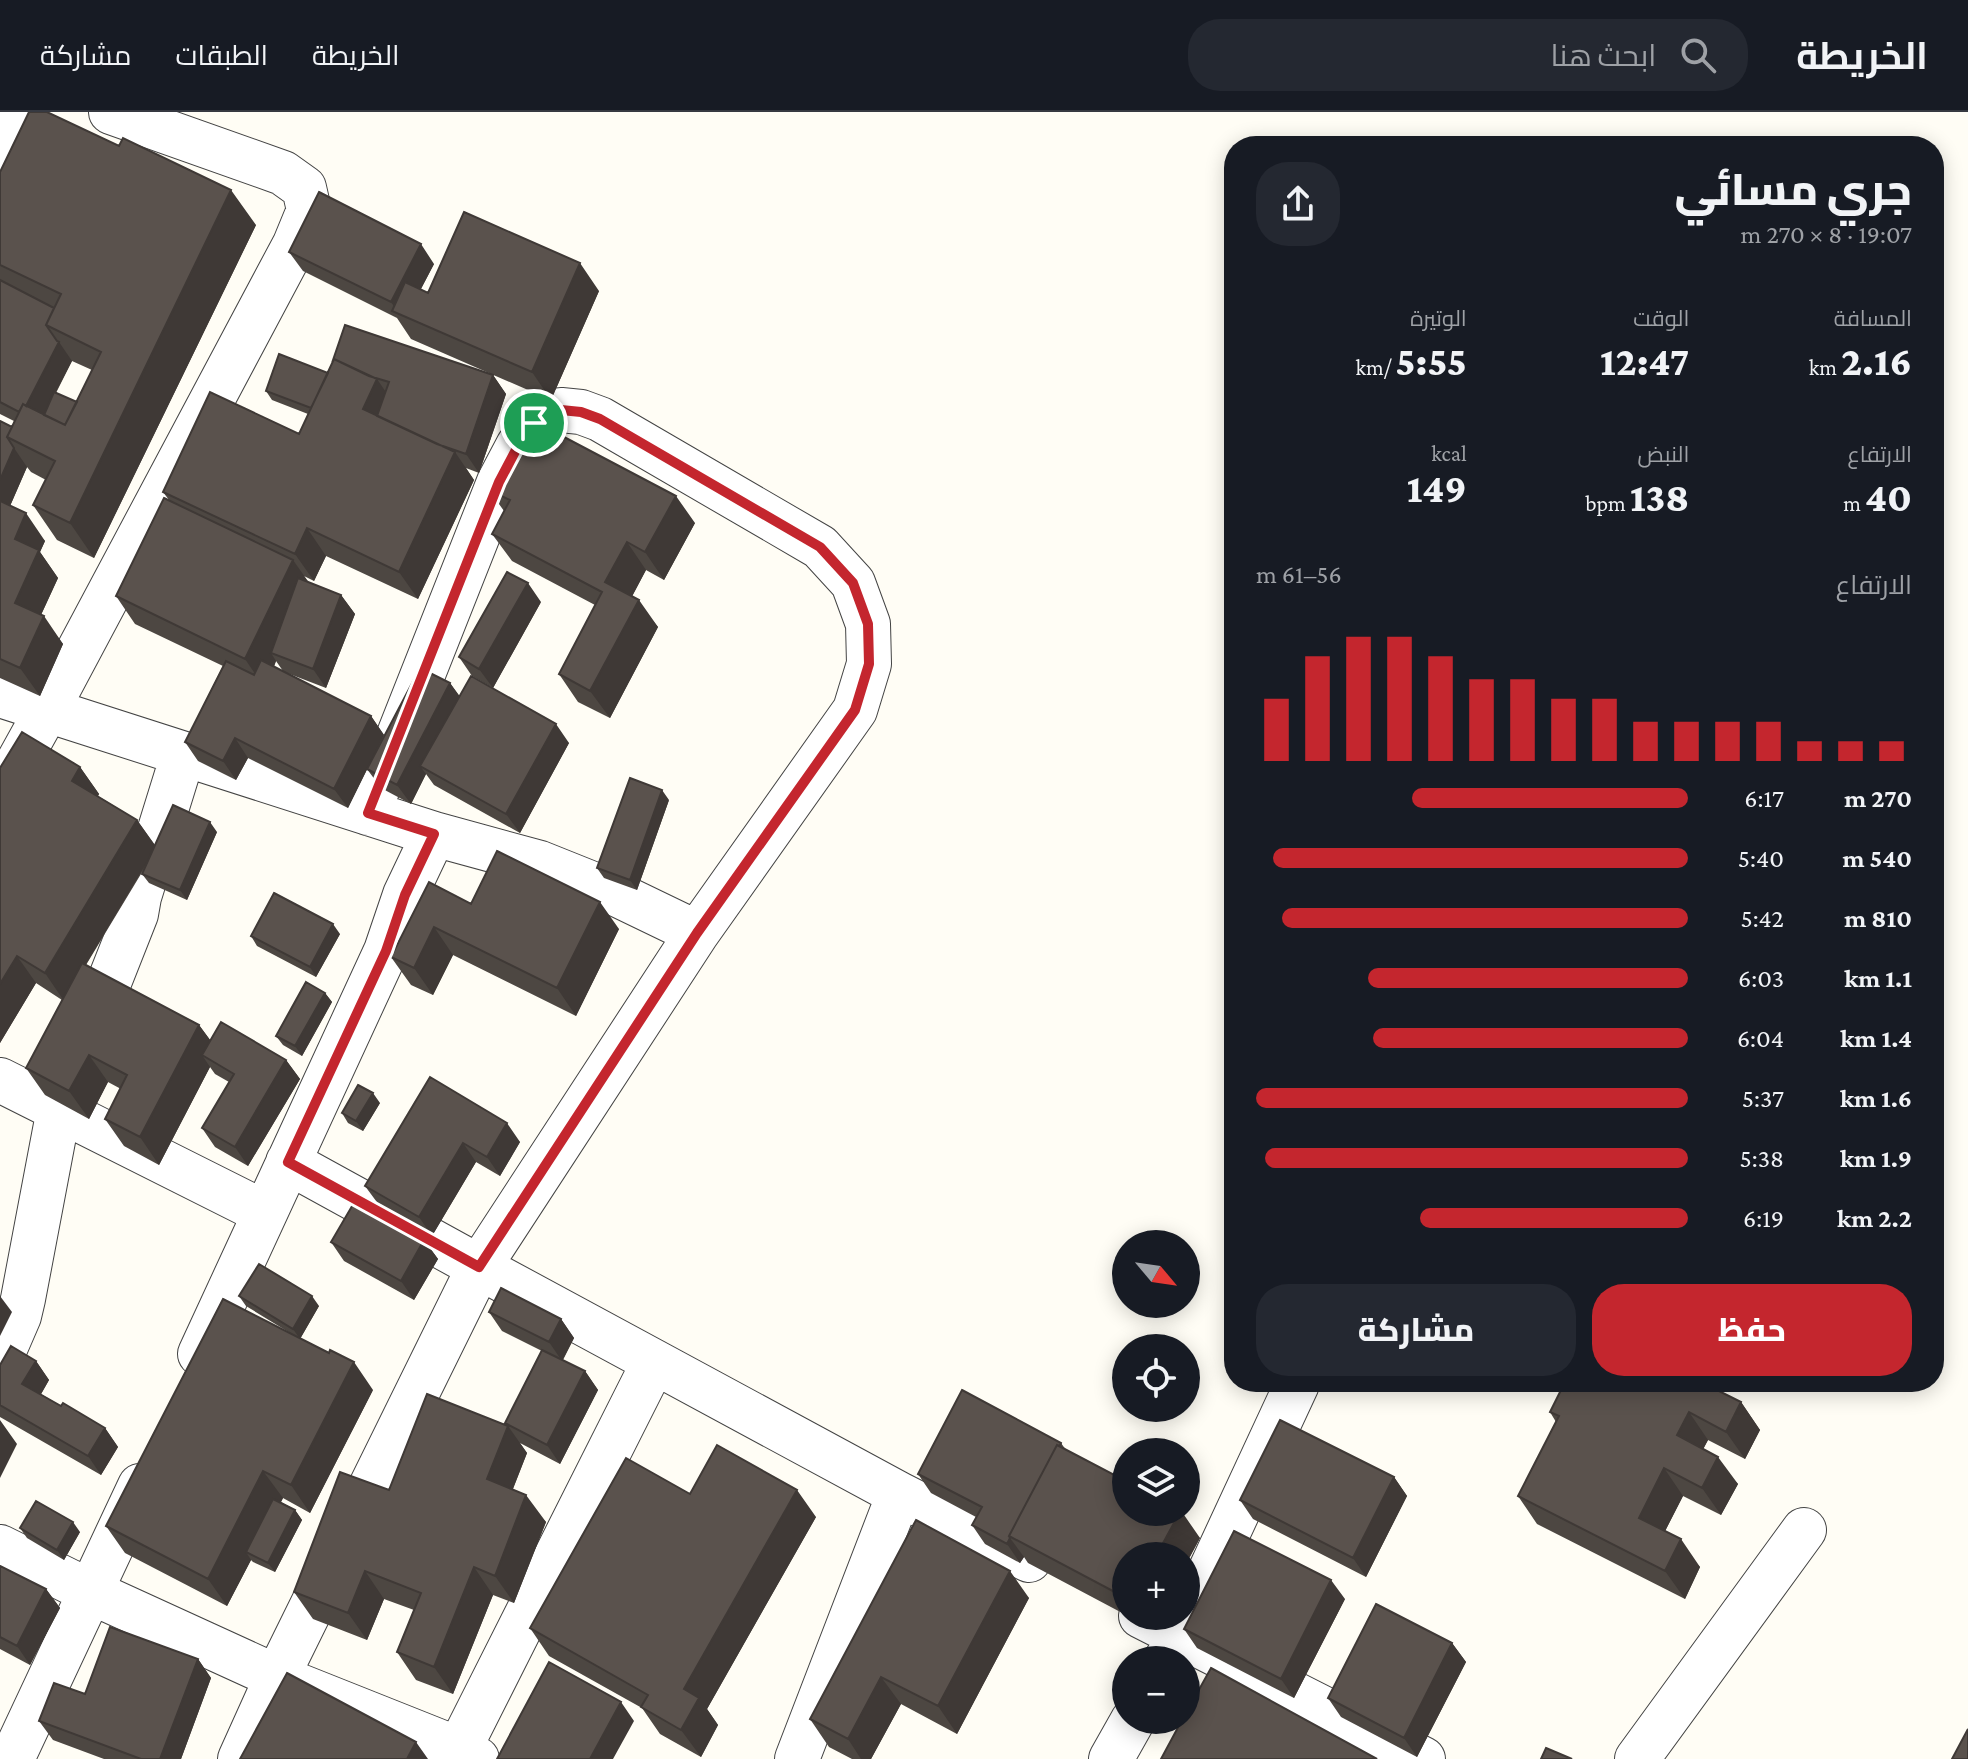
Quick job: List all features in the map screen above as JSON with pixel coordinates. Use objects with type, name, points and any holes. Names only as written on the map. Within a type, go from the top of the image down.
[{"type":"street","points":[[0,157],[16,112]]},
{"type":"street","points":[[0,795],[288,259],[309,210],[304,188],[283,173],[111,112]]},
{"type":"street","points":[[240,1759],[277,1677],[479,1267],[697,933],[855,710],[869,664],[868,624],[853,583],[820,547],[600,419],[581,412],[561,410],[534,423],[499,482],[368,813]]},
{"type":"street","points":[[0,695],[434,834],[540,863],[610,891],[697,933]]},
{"type":"street","points":[[0,1360],[23,1299],[59,1109],[136,914],[183,755]]},
{"type":"street","points":[[181,1396],[386,951],[405,895],[434,834]]},
{"type":"street","points":[[0,1080],[265,1213]]},
{"type":"street","points":[[288,1162],[899,1494],[1069,1580]]},
{"type":"street","points":[[0,1547],[277,1677],[463,1756],[654,1362]]},
{"type":"street","points":[[1174,1646],[1293,1392]]},
{"type":"street","points":[[12,1759],[155,1452]]},
{"type":"street","points":[[797,1759],[899,1494]]},
{"type":"street","points":[[1637,1759],[1804,1530]]},
{"type":"street","points":[[1151,1630],[1171,1646]]},
{"type":"street","points":[[1200,1660],[1423,1759]]},
{"type":"street","points":[[1111,1759],[1125,1734]]},
{"type":"building","points":[[29,112],[47,112],[119,146],[123,138],[231,190],[70,523],[33,505],[55,461],[7,437],[23,404],[65,425],[101,352],[46,325],[61,294],[0,265],[0,172]]},
{"type":"building","points":[[319,192],[421,244],[391,302],[289,252]]},
{"type":"building","points":[[464,212],[580,263],[532,372],[392,311],[405,282],[428,293]]},
{"type":"building","points":[[0,280],[54,308],[46,325],[59,342],[26,406],[23,404],[19,412],[0,402]]},
{"type":"building","points":[[345,325],[493,375],[466,454],[377,416],[389,382],[334,359],[332,363]]},
{"type":"building","points":[[279,354],[328,373],[311,408],[266,391]]},
{"type":"building","points":[[334,359],[377,379],[363,409],[455,452],[399,572],[307,528],[295,554],[163,492],[210,392],[299,434]]},
{"type":"building","points":[[54,392],[77,402],[65,425],[44,415]]},
{"type":"building","points":[[528,418],[676,496],[645,552],[627,542],[605,582],[639,600],[590,691],[559,674],[602,592],[492,534],[510,500],[489,490]]},
{"type":"building","points":[[0,421],[12,427],[7,437],[14,448],[0,480]]},
{"type":"building","points":[[164,498],[293,560],[245,659],[116,596]]},
{"type":"building","points":[[0,501],[26,513],[15,539],[39,550],[15,603],[44,616],[20,668],[0,659]]},
{"type":"building","points":[[507,572],[528,583],[479,669],[459,657]]},
{"type":"building","points":[[298,578],[341,595],[313,669],[271,653]]},
{"type":"building","points":[[261,660],[371,716],[334,789],[235,738],[223,761],[185,742],[226,661],[254,675]]},
{"type":"building","points":[[420,668],[450,683],[397,785],[367,769]]},
{"type":"building","points":[[471,676],[556,724],[506,814],[420,766]]},
{"type":"building","points":[[22,732],[80,767],[72,781],[137,820],[45,973],[17,956],[0,984],[0,768]]},
{"type":"building","points":[[630,778],[662,790],[630,880],[597,868]]},
{"type":"building","points":[[173,805],[210,822],[180,890],[142,874]]},
{"type":"building","points":[[497,851],[600,902],[557,988],[434,927],[414,968],[391,957],[429,882],[471,904]]},
{"type":"building","points":[[274,893],[333,924],[310,967],[251,936]]},
{"type":"building","points":[[82,963],[199,1025],[140,1137],[105,1119],[127,1075],[89,1055],[69,1091],[26,1068]]},
{"type":"building","points":[[306,982],[325,993],[295,1046],[276,1036]]},
{"type":"building","points":[[221,1022],[286,1060],[235,1147],[202,1128],[234,1074],[202,1055]]},
{"type":"building","points":[[430,1077],[507,1123],[487,1157],[463,1143],[419,1217],[365,1186]]},
{"type":"building","points":[[358,1085],[373,1093],[356,1121],[342,1113]]},
{"type":"building","points":[[355,1201],[424,1240],[401,1281],[331,1242]]},
{"type":"building","points":[[259,1264],[312,1296],[293,1329],[239,1296]]},
{"type":"building","points":[[501,1288],[561,1319],[549,1342],[489,1312]]},
{"type":"building","points":[[223,1299],[329,1353],[330,1350],[354,1362],[291,1485],[263,1471],[208,1579],[106,1526]]},
{"type":"building","points":[[11,1346],[36,1361],[22,1384],[61,1406],[63,1403],[105,1428],[88,1456],[0,1405],[0,1365]]},
{"type":"building","points":[[542,1350],[585,1371],[547,1445],[505,1423]]},
{"type":"building","points":[[962,1390],[1061,1443],[1057,1445],[1007,1544],[972,1525],[982,1507],[918,1474]]},
{"type":"building","points":[[1560,1392],[1721,1392],[1741,1402],[1726,1432],[1689,1412],[1677,1435],[1718,1457],[1702,1488],[1664,1468],[1639,1518],[1681,1539],[1665,1571],[1518,1496],[1559,1416],[1550,1412]]},
{"type":"building","points":[[427,1394],[508,1426],[487,1479],[526,1495],[495,1576],[474,1567],[434,1667],[397,1652],[421,1593],[365,1571],[348,1613],[294,1592],[340,1472],[389,1490]]},
{"type":"building","points":[[1280,1420],[1394,1477],[1353,1558],[1240,1500]]},
{"type":"building","points":[[717,1445],[797,1490],[684,1689],[699,1698],[681,1730],[641,1707],[648,1695],[530,1628],[626,1458],[690,1494]]},
{"type":"building","points":[[1057,1445],[1112,1474],[1112,1526],[1172,1526],[1164,1542],[1112,1542],[1112,1591],[1009,1536]]},
{"type":"building","points":[[273,1499],[295,1510],[268,1563],[246,1552]]},
{"type":"building","points":[[36,1501],[73,1522],[57,1550],[20,1528]]},
{"type":"building","points":[[916,1520],[1010,1571],[938,1706],[881,1677],[848,1739],[810,1719]]},
{"type":"building","points":[[1234,1531],[1331,1580],[1281,1679],[1186,1630],[1200,1630],[1200,1598]]},
{"type":"building","points":[[0,1566],[46,1589],[17,1646],[0,1637]]},
{"type":"building","points":[[1376,1604],[1452,1643],[1404,1738],[1328,1698]]},
{"type":"building","points":[[110,1627],[198,1659],[160,1759],[141,1759],[39,1721],[54,1683],[85,1694]]},
{"type":"building","points":[[549,1662],[621,1702],[590,1759],[497,1759]]},
{"type":"building","points":[[1211,1668],[1377,1759],[1161,1759],[1174,1734],[1200,1734],[1200,1688]]},
{"type":"building","points":[[287,1673],[416,1742],[407,1759],[240,1759]]},
{"type":"building","points":[[1968,1729],[1968,1759],[1952,1759]]},
{"type":"building","points":[[1546,1748],[1572,1759],[1541,1759]]},
{"type":"route","points":[[561,410],[581,412],[600,419],[820,547],[853,583],[868,624],[869,664],[855,710],[697,933],[479,1267],[288,1162],[386,951],[405,895],[434,834],[368,813],[499,482],[534,423],[561,410]]}]
